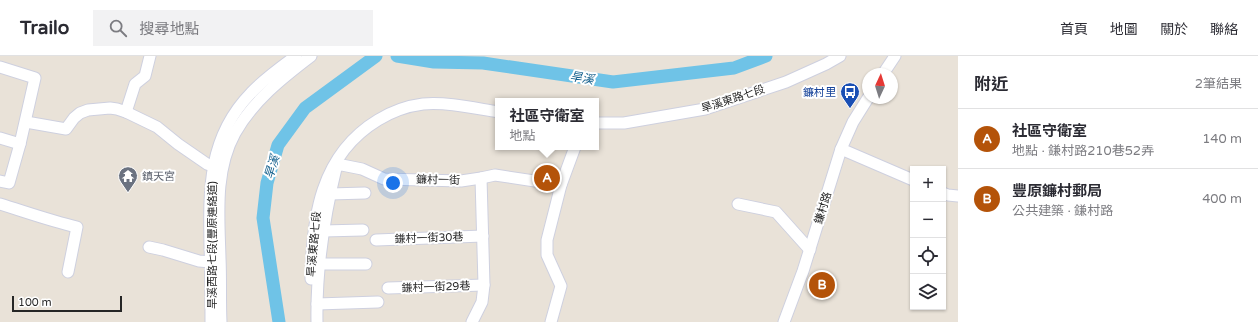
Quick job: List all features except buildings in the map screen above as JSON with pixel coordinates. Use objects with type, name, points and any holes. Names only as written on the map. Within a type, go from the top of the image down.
[{"type":"street","points":[[126,112],[135,84],[145,76],[150,56]]},
{"type":"street","name":"旱溪西路七段(豐原連絡道)","points":[[211,322],[210,192],[213,166],[224,134],[240,107],[255,89],[296,56]]},
{"type":"street","name":"旱溪西路七段(豐原連絡道)","points":[[221,322],[219,188],[223,165],[236,132],[252,108],[272,88],[311,56]]},
{"type":"street","name":"旱溪東路七段","points":[[599,124],[624,123],[705,109],[786,82],[840,56]]},
{"type":"street","points":[[888,68],[895,56]]},
{"type":"street","points":[[0,67],[35,78],[20,144],[4,182]]},
{"type":"street","name":"旱溪東路七段","points":[[311,322],[311,264],[314,229],[319,200],[325,182],[336,160],[351,141],[370,125],[391,112],[422,104],[436,103],[456,105],[495,112]]},
{"type":"street","name":"鎌村路","points":[[784,322],[810,250],[841,149],[853,122],[864,104]]},
{"type":"street","points":[[26,122],[66,129],[74,118],[80,113],[88,110],[110,108],[126,112],[157,127],[178,144],[207,164],[213,166]]},
{"type":"street","points":[[0,138],[20,144]]},
{"type":"street","points":[[841,149],[910,179]]},
{"type":"street","points":[[552,322],[561,286],[547,255],[547,240],[561,185],[574,150]]},
{"type":"street","name":"鐮村一街","points":[[317,322],[316,291],[323,231],[337,164],[362,169],[384,179],[461,181],[481,178]]},
{"type":"street","points":[[472,322],[482,302],[484,285],[481,178],[495,175],[561,185]]},
{"type":"street","points":[[330,194],[365,193]]},
{"type":"street","points":[[946,194],[958,196]]},
{"type":"street","points":[[0,204],[44,217],[54,222],[77,227],[68,272]]},
{"type":"street","points":[[738,204],[776,212],[810,250]]},
{"type":"street","points":[[323,231],[363,230]]},
{"type":"street","name":"鎌村一街30巷","points":[[376,240],[483,236]]},
{"type":"street","points":[[149,247],[199,261],[210,262]]},
{"type":"street","points":[[319,264],[366,264]]},
{"type":"street","name":"鎌村一街29巷","points":[[388,288],[484,285]]},
{"type":"street","points":[[317,304],[378,302]]},
{"type":"waterway","name":"旱溪","points":[[279,322],[263,218],[267,183],[278,145],[305,108],[376,56]]},
{"type":"waterway","name":"旱溪","points":[[397,56],[434,62],[483,63],[613,82],[734,68],[766,56]]},
{"type":"place","name":"鐮村里","points":[[850,109]]},
{"type":"place","name":"社區守衛室","points":[[547,178]]},
{"type":"place","name":"鎮天宮","points":[[128,193]]},
{"type":"place","name":"豐原鐮村郵局","points":[[822,285]]}]
